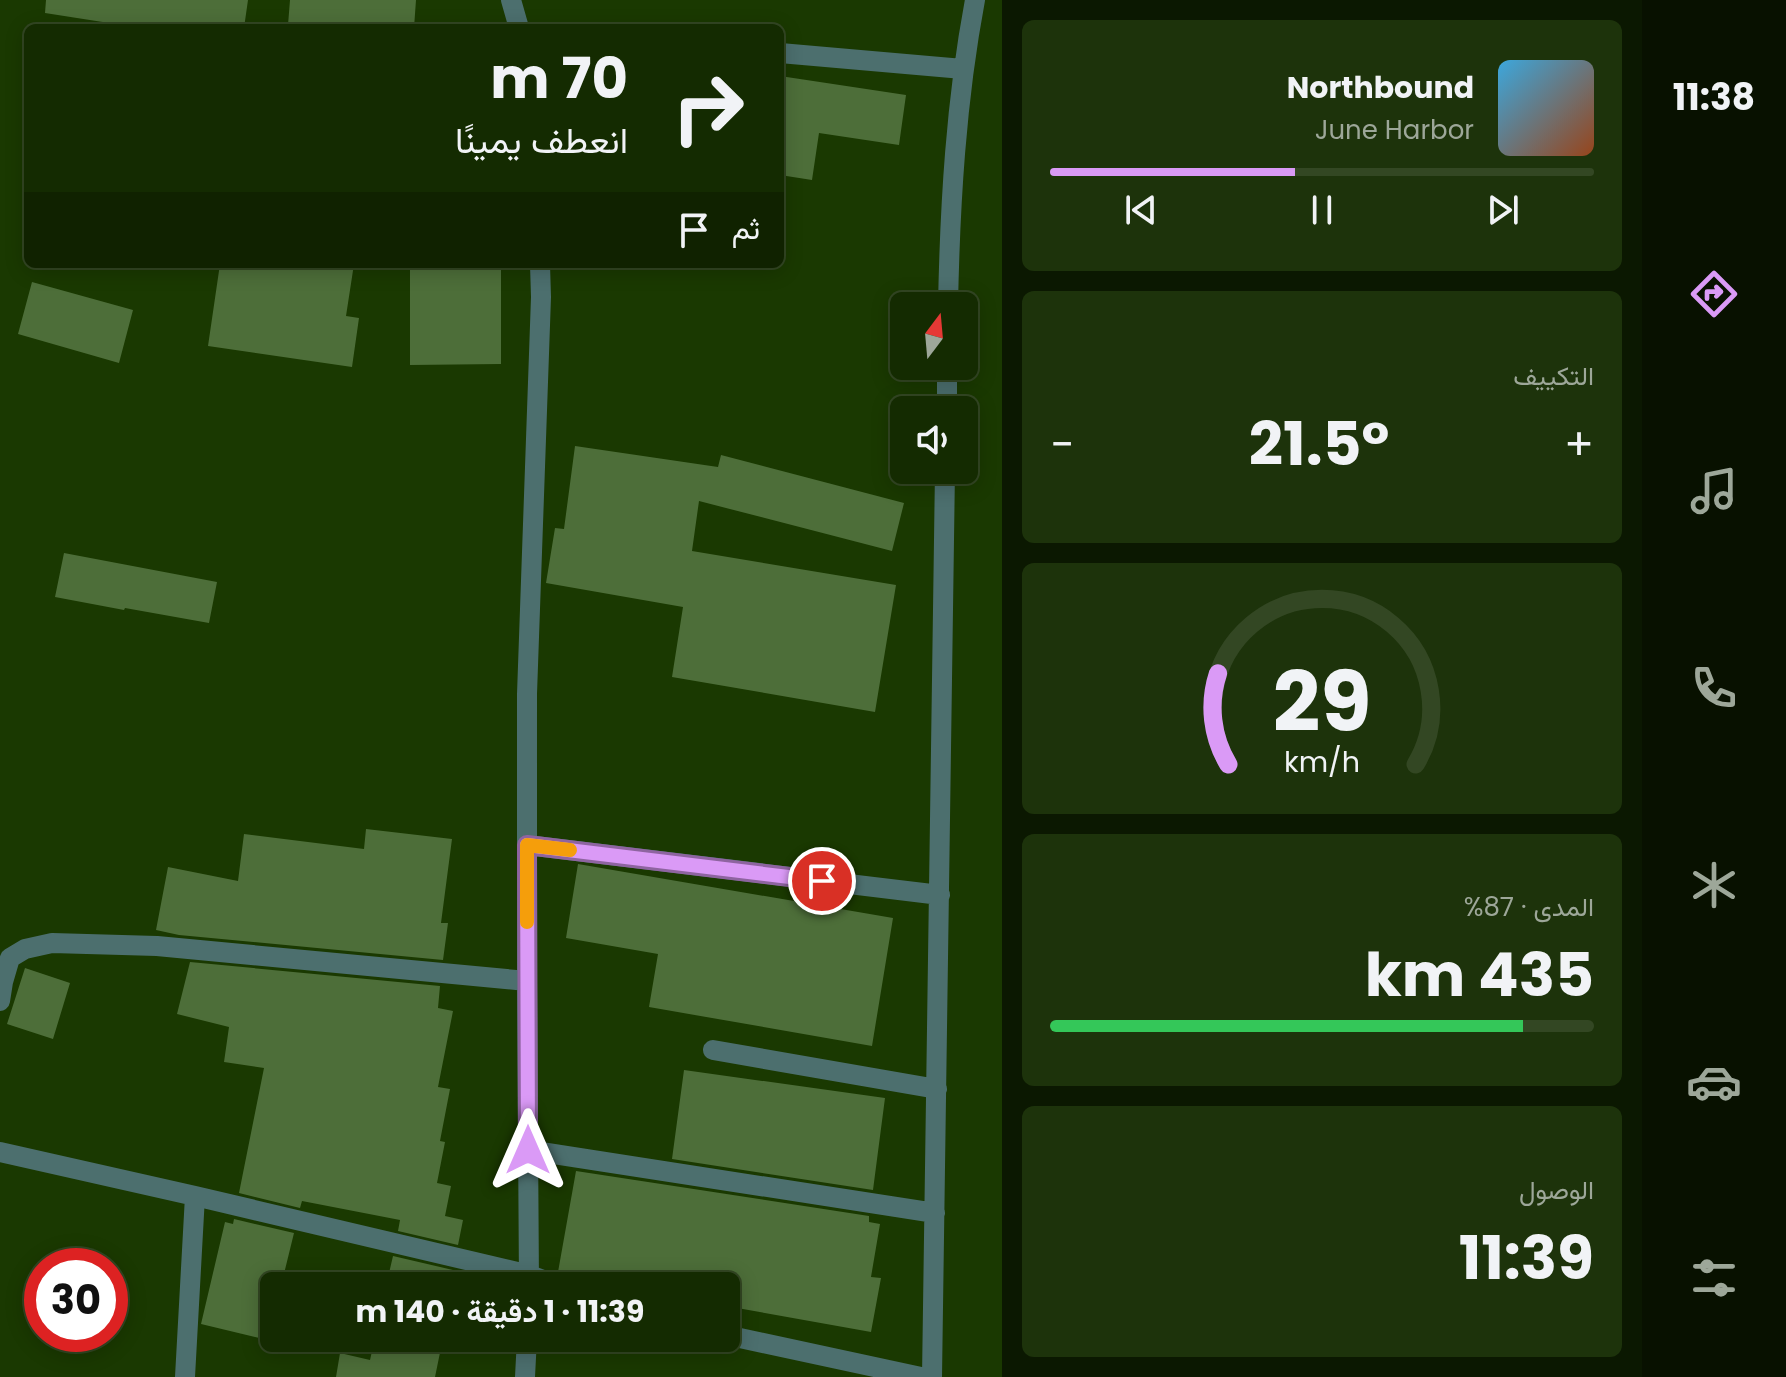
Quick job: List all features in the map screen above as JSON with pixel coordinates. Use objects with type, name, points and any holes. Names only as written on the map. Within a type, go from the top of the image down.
[{"type":"street","points":[[948,292],[950,212],[963,69],[975,0]]},
{"type":"street","points":[[784,53],[963,69]]},
{"type":"street","points":[[529,1272],[527,694],[540,268]]},
{"type":"street","points":[[932,1377],[945,484]]},
{"type":"street","points":[[527,845],[940,895]]},
{"type":"street","points":[[0,1001],[10,958],[25,949],[52,943],[157,946],[527,981]]},
{"type":"street","points":[[713,1050],[937,1089]]},
{"type":"street","points":[[528,1150],[935,1213]]},
{"type":"street","points":[[0,1152],[195,1196],[494,1272]]},
{"type":"street","points":[[185,1377],[195,1196]]},
{"type":"street","points":[[740,1338],[921,1377]]},
{"type":"street","points":[[525,1377],[526,1352]]},
{"type":"building","points":[[46,0],[248,0],[245,24],[115,24],[45,13]]},
{"type":"building","points":[[290,0],[416,0],[414,24],[288,24]]},
{"type":"building","points":[[784,77],[906,95],[899,145],[819,133],[812,180],[784,176]]},
{"type":"building","points":[[219,268],[353,268],[346,316],[359,318],[352,367],[208,346]]},
{"type":"building","points":[[410,268],[501,268],[501,364],[410,365]]},
{"type":"building","points":[[32,282],[133,310],[119,363],[18,334]]},
{"type":"building","points":[[575,446],[718,467],[721,455],[904,503],[892,551],[699,501],[692,551],[896,585],[875,712],[672,677],[683,607],[546,583],[555,528],[564,529]]},
{"type":"building","points":[[64,553],[217,582],[209,623],[55,597]]},
{"type":"building","points":[[366,829],[452,839],[441,923],[448,923],[443,960],[179,935],[156,930],[168,867],[238,881],[244,834],[364,849]]},
{"type":"building","points":[[578,864],[893,918],[872,1046],[649,1007],[658,954],[566,938]]},
{"type":"building","points":[[190,962],[440,986],[438,1008],[453,1011],[438,1087],[450,1089],[440,1141],[445,1142],[437,1183],[451,1186],[445,1216],[463,1220],[458,1245],[398,1231],[400,1220],[302,1201],[300,1208],[239,1193],[264,1068],[224,1062],[229,1027],[177,1014]]},
{"type":"building","points":[[25,968],[70,983],[53,1039],[7,1024]]},
{"type":"building","points":[[684,1070],[885,1098],[873,1190],[672,1159]]},
{"type":"building","points":[[576,1171],[869,1216],[869,1222],[880,1224],[871,1277],[881,1278],[871,1332],[740,1309],[740,1272],[558,1272]]},
{"type":"building","points":[[234,1219],[294,1233],[284,1272],[260,1272],[260,1338],[201,1324],[225,1222],[233,1224]]},
{"type":"building","points":[[393,1256],[453,1270],[453,1272],[389,1272]]},
{"type":"building","points":[[372,1352],[440,1352],[435,1377],[336,1377],[340,1353],[370,1360]]},
{"type":"slow traffic","points":[[527,922],[527,845],[570,850]]},
{"type":"route","points":[[528,1150],[527,845],[822,881]]}]
